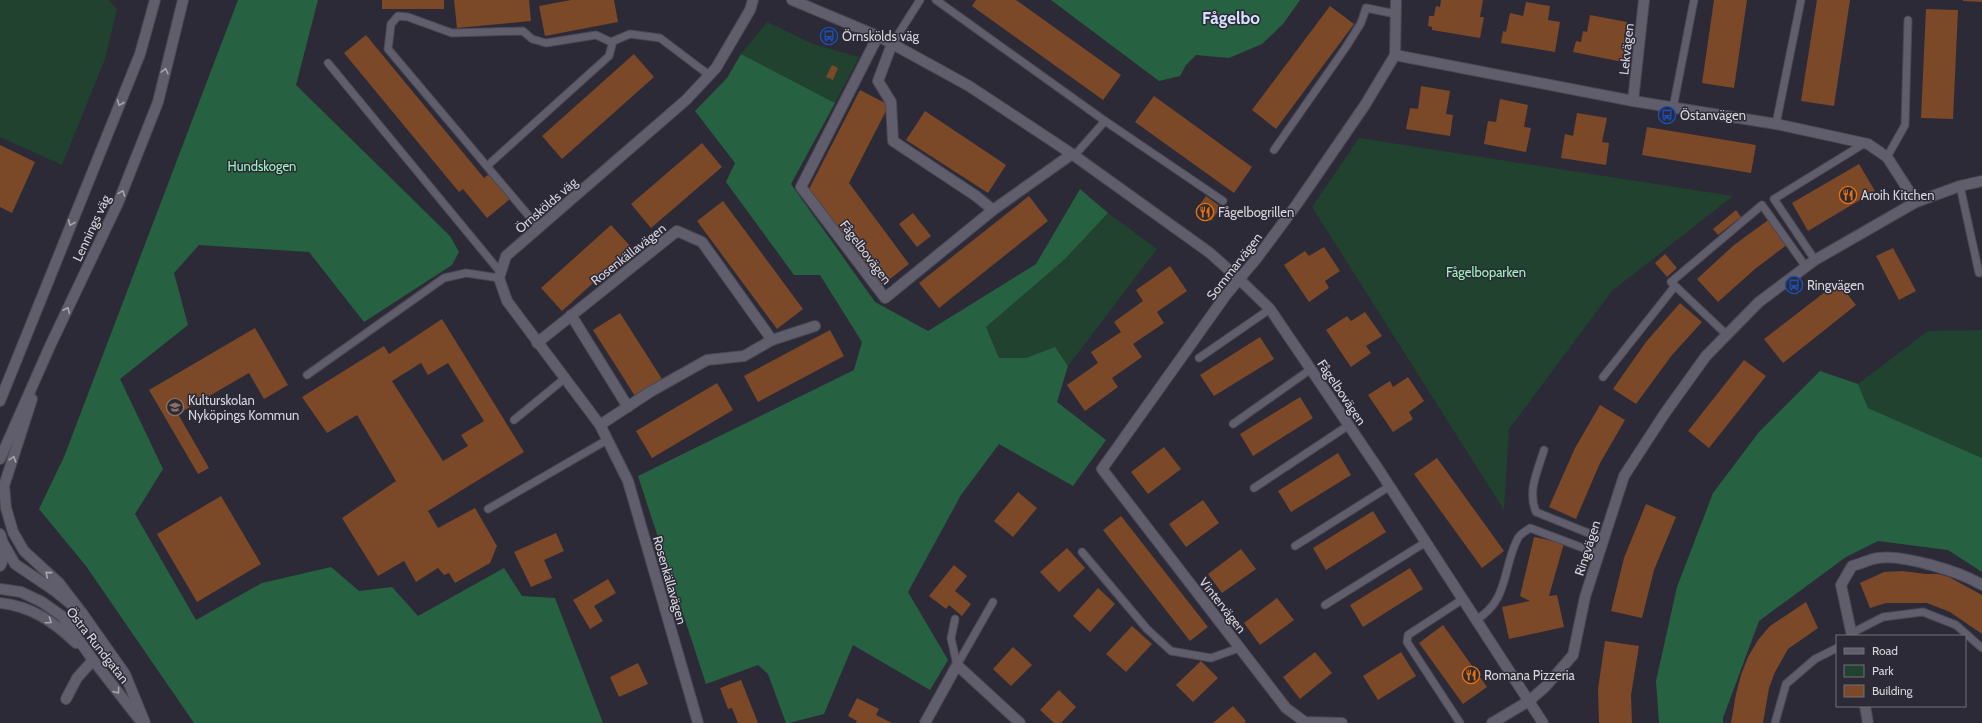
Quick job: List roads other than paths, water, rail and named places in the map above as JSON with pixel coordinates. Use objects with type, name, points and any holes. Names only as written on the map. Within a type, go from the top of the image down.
[{"type":"street","name":"Lennings väg","points":[[0,401],[25,335],[140,54],[155,0]]},
{"type":"street","name":"Lennings väg","points":[[0,459],[50,346],[118,203],[158,102],[182,0]]},
{"type":"street","name":"Örnskölds väg","points":[[500,275],[506,256],[686,100],[709,75],[750,10],[753,0]]},
{"type":"street","name":"Fågelbovägen","points":[[792,0],[878,36],[969,86],[1073,155],[1210,253],[1239,279],[1270,309],[1390,486],[1529,701]]},
{"type":"street","points":[[1396,0],[1395,55],[1633,101],[1776,124],[1865,143],[1887,157],[1916,202]]},
{"type":"street","name":"Lekvägen","points":[[1633,101],[1644,0]]},
{"type":"street","name":"Fågelbovägen","points":[[878,36],[801,187],[885,298],[994,210],[1073,155]]},
{"type":"street","points":[[892,44],[878,81],[891,102],[893,141],[976,196],[994,210]]},
{"type":"street","name":"Sommarvägen","points":[[1102,469],[1239,279],[1257,258],[1297,204],[1365,105],[1395,55]]},
{"type":"street","name":"Ringvägen","points":[[1529,701],[1573,655],[1585,597],[1624,476],[1665,413],[1706,356],[1759,302],[1815,260],[1916,202],[1960,186],[1982,181]]},
{"type":"street","name":"Rosenkällavägen","points":[[537,343],[677,231],[702,242],[772,340]]},
{"type":"street","name":"Rosenkällavägen","points":[[500,275],[507,301],[600,425],[628,481],[698,723]]},
{"type":"street","points":[[571,315],[628,406]]},
{"type":"street","points":[[600,425],[650,392],[707,360],[744,356],[772,340],[815,326]]},
{"type":"street","name":"Lennings väg","points":[[0,386],[25,335]]},
{"type":"street","points":[[50,346],[4,486],[6,508],[14,532],[24,551],[58,583],[82,614]]},
{"type":"street","name":"Vintervägen","points":[[1102,469],[1286,708],[1305,723],[1342,723]]},
{"type":"street","points":[[0,566],[4,553],[2,538]]},
{"type":"street","name":"Östra Rundgatan","points":[[2,538],[15,564],[55,591],[82,614],[124,674],[144,723]]},
{"type":"street","points":[[1852,634],[1841,585],[1852,566],[1878,558],[1904,559],[1970,578],[1982,585]]},
{"type":"street","name":"Östra Rundgatan","points":[[0,589],[21,592],[42,602],[62,616],[93,660],[144,723]]},
{"type":"street","points":[[0,603],[17,604],[36,612],[63,631],[93,660],[77,678],[66,699]]},
{"type":"street","points":[[925,723],[957,665],[1020,723]]},
{"type":"street","points":[[1492,723],[1529,701],[1542,723]]},
{"type":"street","points":[[1865,707],[1868,723]]},
{"type":"lane","points":[[892,44],[920,0]]},
{"type":"lane","points":[[936,0],[1105,121],[1223,201]]},
{"type":"lane","points":[[1673,108],[1694,0]]},
{"type":"lane","points":[[1776,124],[1801,0]]},
{"type":"lane","points":[[1274,150],[1346,47],[1361,23],[1366,8],[1396,14]]},
{"type":"lane","points":[[539,228],[388,49],[391,24],[398,16],[408,17],[452,33],[523,31],[532,39],[546,43],[596,35],[611,42],[630,34],[660,38],[709,75]]},
{"type":"lane","points":[[1887,157],[1905,125],[1908,20]]},
{"type":"lane","points":[[487,166],[609,56],[613,41]]},
{"type":"lane","points":[[328,63],[500,275]]},
{"type":"lane","points":[[1073,155],[1105,121]]},
{"type":"lane","points":[[1815,260],[1774,199],[1865,143]]},
{"type":"lane","points":[[1960,186],[1979,273]]},
{"type":"lane","points":[[1727,335],[1671,282],[1762,204],[1806,267]]},
{"type":"lane","points":[[307,375],[444,278],[466,273],[500,275]]},
{"type":"lane","points":[[1603,377],[1675,286]]},
{"type":"lane","points":[[1199,358],[1270,309]]},
{"type":"lane","points":[[1233,424],[1311,369]]},
{"type":"lane","points":[[514,420],[564,379]]},
{"type":"lane","points":[[1254,488],[1349,425]]},
{"type":"lane","points":[[488,509],[607,440]]},
{"type":"lane","points":[[1544,450],[1532,492],[1532,502],[1536,512],[1603,539]]},
{"type":"lane","points":[[1295,546],[1390,486]]},
{"type":"lane","points":[[1476,620],[1484,615],[1498,600],[1518,536],[1530,528],[1598,554]]},
{"type":"lane","points":[[1325,605],[1426,542]]},
{"type":"lane","points":[[1082,552],[1146,629],[1171,651],[1211,658],[1239,648]]},
{"type":"lane","points":[[1460,723],[1406,642],[1408,635],[1463,599]]},
{"type":"lane","points":[[957,665],[993,602]]},
{"type":"lane","points":[[1852,634],[1883,617],[1923,612],[1956,625],[1982,648]]},
{"type":"lane","points":[[955,619],[951,638],[957,665]]},
{"type":"lane","points":[[1775,723],[1786,684],[1815,659],[1836,648]]},
{"type":"place","name":"Örnskölds väg","points":[[829,36]]},
{"type":"place","name":"Östanvägen","points":[[1667,115]]},
{"type":"place","name":"Aroih Kitchen","points":[[1848,195]]},
{"type":"place","name":"Fågelbogrillen","points":[[1205,212]]},
{"type":"place","name":"Ringvägen","points":[[1794,285]]},
{"type":"place","name":"Kulturskolan Nyköpings Kommun","points":[[175,407]]},
{"type":"place","name":"Romana Pizzeria","points":[[1471,675]]},
{"type":"district","name":"Fågelbo","points":[[1231,18]]},
{"type":"park label","name":"Hundskogen","points":[[262,166]]},
{"type":"park label","name":"Fågelboparken","points":[[1486,272]]}]
